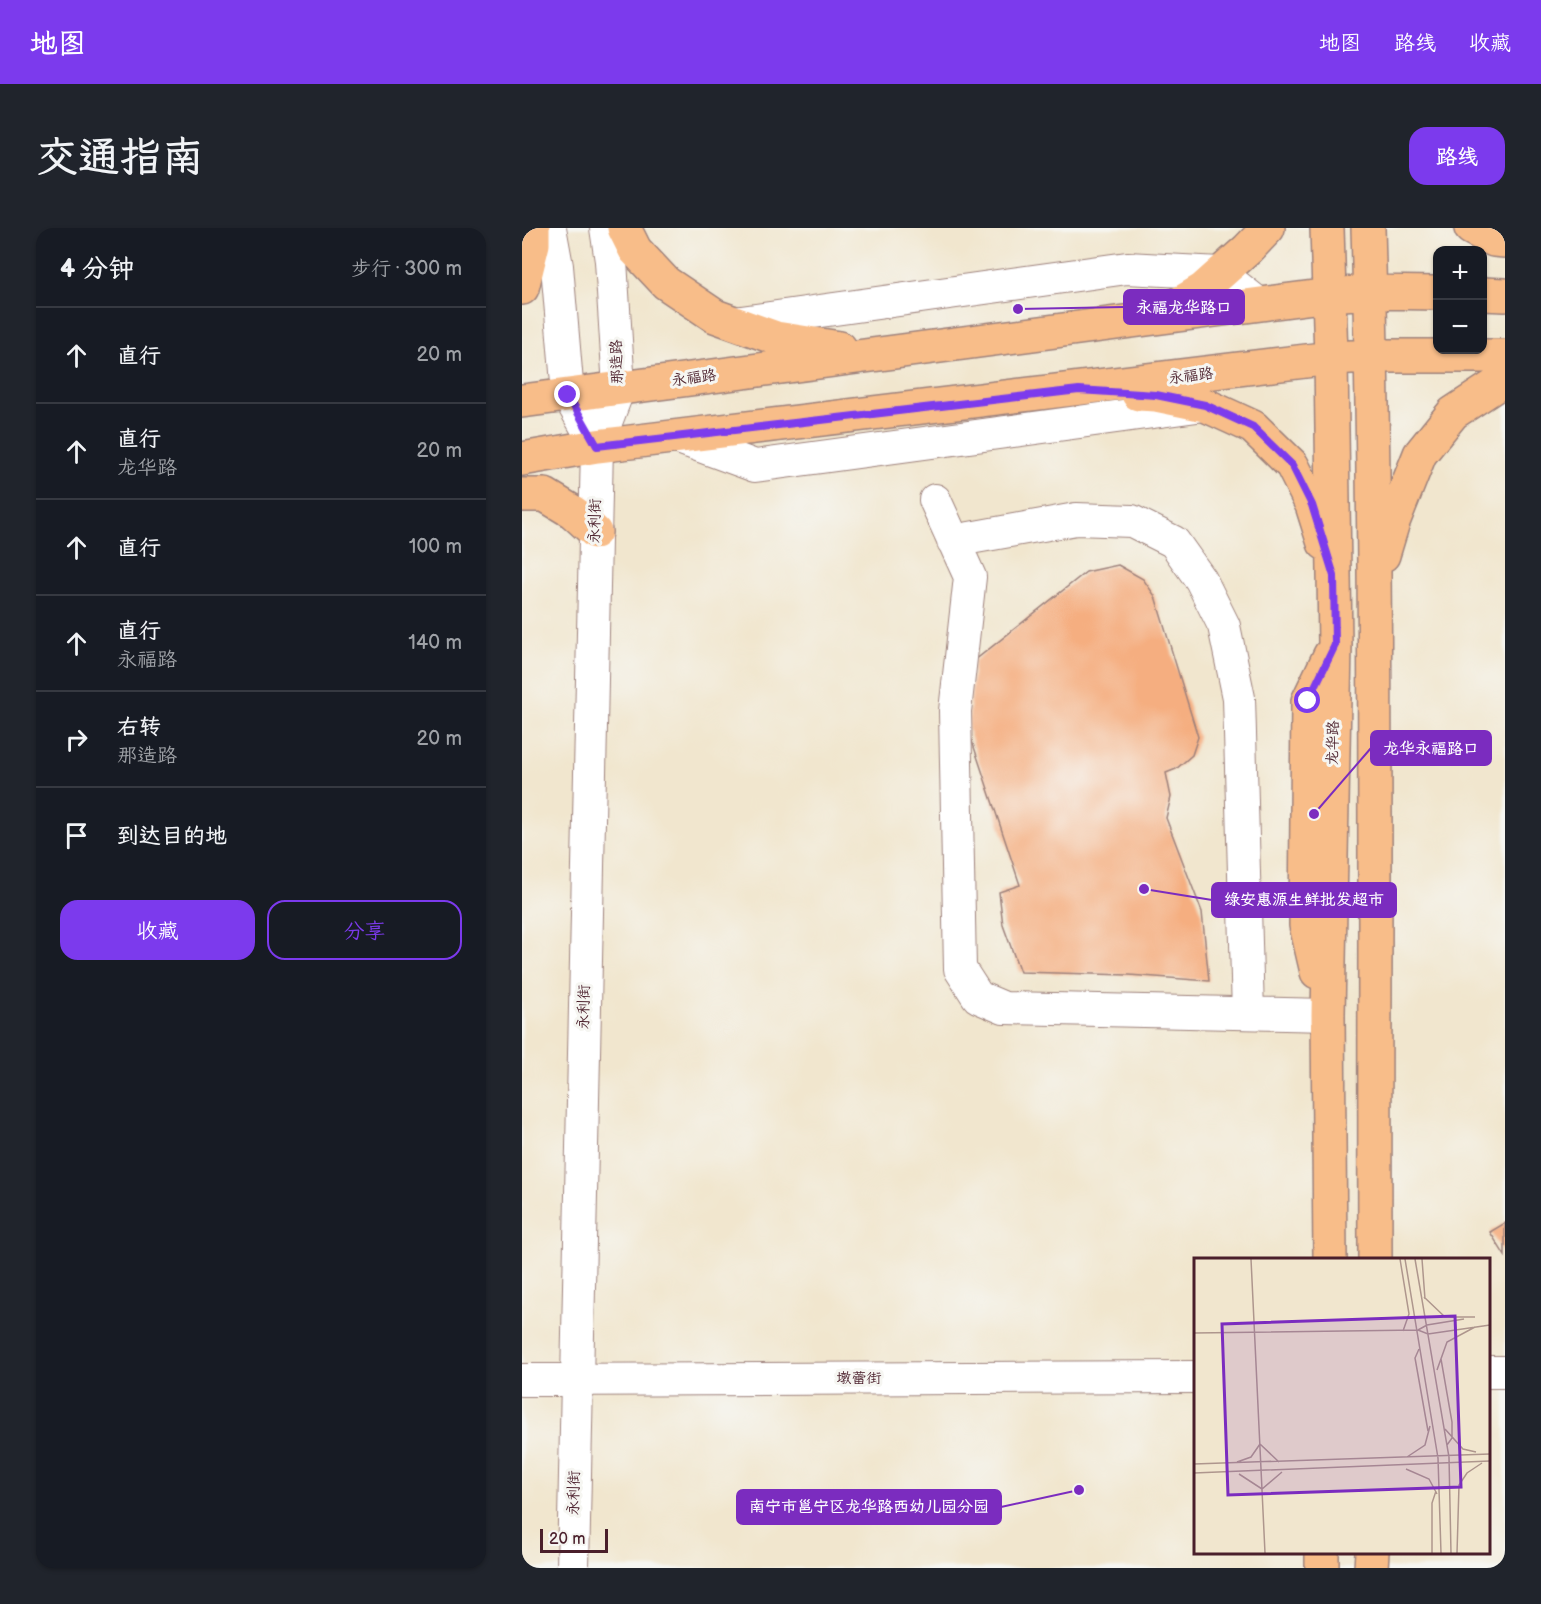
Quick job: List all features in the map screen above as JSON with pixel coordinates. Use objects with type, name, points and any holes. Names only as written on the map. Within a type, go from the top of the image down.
[{"type":"main road","points":[[522,288],[533,244],[533,228]]},
{"type":"main road","points":[[624,228],[635,250],[666,283],[715,316],[776,338],[874,353]]},
{"type":"main road","points":[[1156,317],[1203,289],[1268,228]]},
{"type":"main road","name":"龙华路","points":[[1327,228],[1335,645],[1328,1015],[1329,1257]]},
{"type":"main road","points":[[1368,228],[1372,356],[1378,1253]]},
{"type":"main road","points":[[1472,228],[1494,240],[1505,241]]},
{"type":"main road","name":"永福路","points":[[522,401],[1329,295],[1370,292],[1433,293]]},
{"type":"main road","points":[[1487,294],[1505,295]]},
{"type":"main road","name":"永福路","points":[[522,459],[597,446],[1331,358],[1372,356],[1498,359]]},
{"type":"main road","points":[[1374,588],[1392,522],[1420,454],[1453,413],[1505,379]]},
{"type":"main road","points":[[1079,390],[1156,395],[1205,405],[1253,427],[1292,465],[1312,505],[1334,584],[1374,588]]},
{"type":"main road","points":[[522,495],[545,495],[573,512],[595,532]]},
{"type":"main road","points":[[1371,1568],[1372,1553]]},
{"type":"street","points":[[550,228],[557,266],[568,395],[597,446]]},
{"type":"street","name":"那造路","points":[[597,446],[619,388],[611,261],[606,228]]},
{"type":"street","points":[[734,323],[1127,268],[1220,273],[1259,304]]},
{"type":"street","points":[[676,437],[755,466],[1205,405]]},
{"type":"street","name":"永利街","points":[[573,1568],[597,446]]},
{"type":"street","points":[[935,500],[970,577],[955,711],[960,969],[978,997],[1004,1008],[1328,1015]]},
{"type":"street","points":[[953,541],[1076,519],[1132,521],[1174,542],[1201,580],[1224,626],[1239,698],[1248,1013]]},
{"type":"street","name":"墩蕾街","points":[[522,1380],[1194,1377]]},
{"type":"building","points":[[1118,565],[1143,579],[1155,596],[1198,737],[1192,755],[1176,769],[1166,773],[1171,797],[1166,818],[1202,912],[1209,981],[1129,975],[1020,972],[1003,925],[999,892],[1020,885],[968,729],[974,661],[1086,572]]},
{"type":"building","points":[[1505,1223],[1505,1256],[1490,1232]]},
{"type":"place","name":"永福龙华路口","points":[[1018,309]]},
{"type":"place","name":"龙华永福路口","points":[[1314,814]]},
{"type":"place","name":"绿安惠源生鲜批发超市","points":[[1144,889]]},
{"type":"place","name":"南宁市邕宁区龙华路西幼儿园分园","points":[[1079,1490]]},
{"type":"route","points":[[568,395],[597,446],[1079,390],[1156,395],[1205,405],[1253,427],[1292,465],[1312,505],[1334,576],[1335,645],[1308,701]]}]
